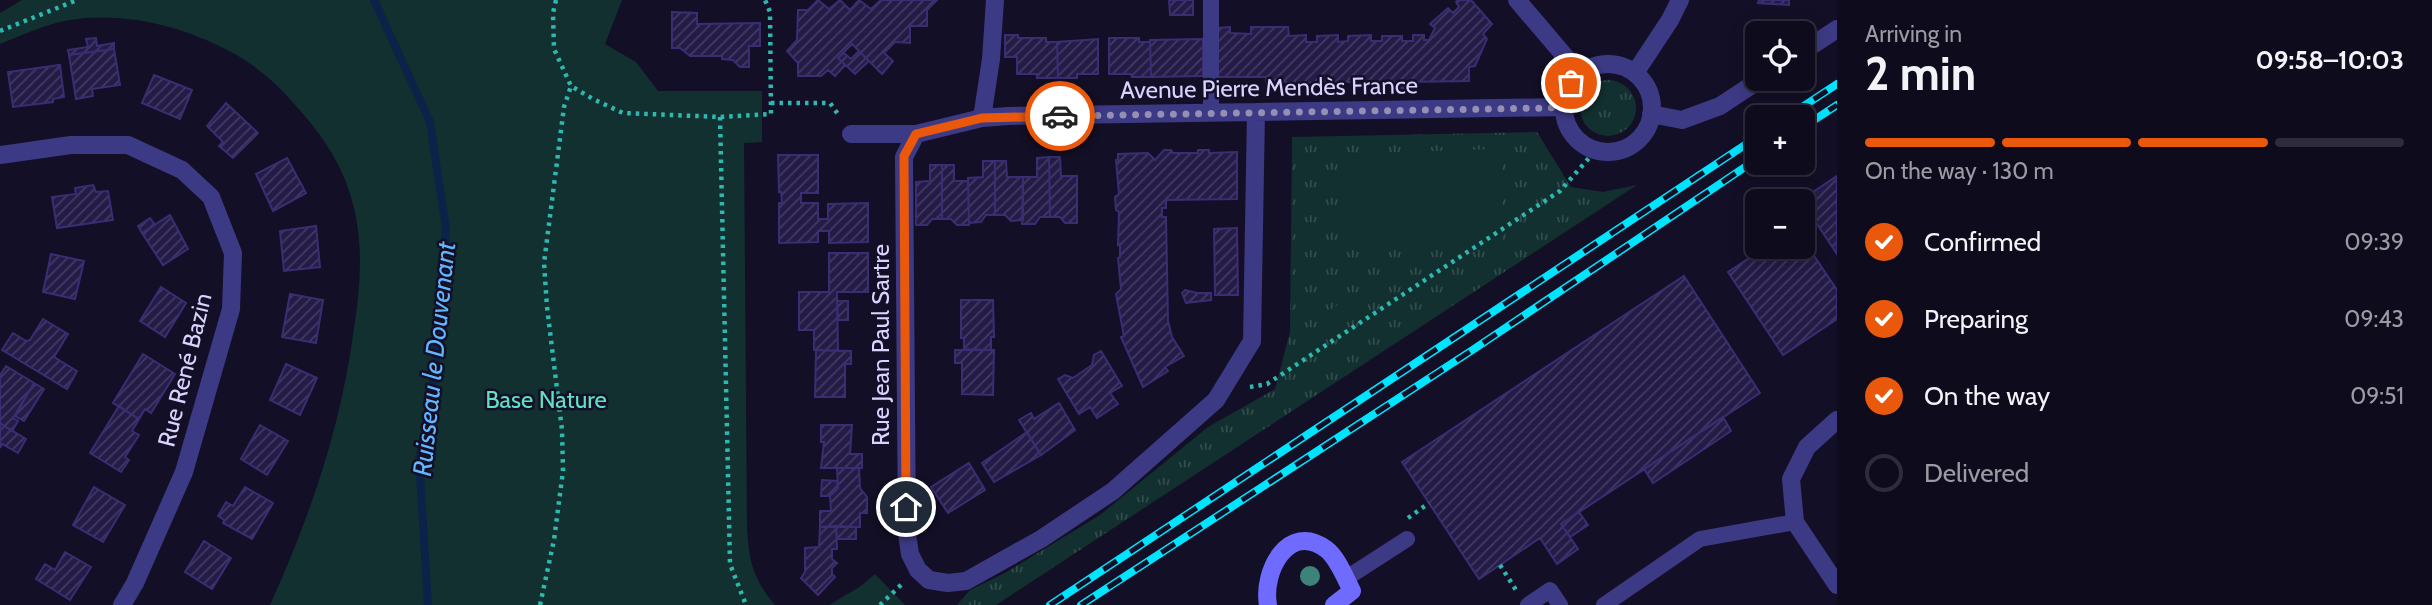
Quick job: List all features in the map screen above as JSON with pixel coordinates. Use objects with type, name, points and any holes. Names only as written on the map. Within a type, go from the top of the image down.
[{"type":"street","points":[[982,118],[991,60],[995,0]]},
{"type":"street","points":[[1517,0],[1580,74]]},
{"type":"street","points":[[1635,73],[1670,20],[1679,0]]},
{"type":"street","points":[[1815,43],[1837,29]]},
{"type":"street","points":[[1613,64],[1635,73],[1648,92],[1651,114],[1638,140],[1611,152],[1596,150],[1583,144],[1572,134],[1564,107],[1566,94],[1580,74],[1589,68],[1613,64]]},
{"type":"street","points":[[1651,114],[1682,120],[1720,106],[1745,90]]},
{"type":"street","name":"Avenue Pierre Mendès France","points":[[852,134],[916,134],[982,118],[1564,107]]},
{"type":"street","points":[[918,570],[929,580],[948,583],[966,581],[1041,539],[1112,491],[1216,400],[1252,341],[1256,112]]},
{"type":"street","name":"Rue Jean Paul Sartre","points":[[916,134],[904,156],[904,170],[907,534],[910,554],[918,570]]},
{"type":"street","name":"Rue René Bazin","points":[[0,155],[71,145],[128,145],[182,170],[211,197],[233,253],[231,309],[184,472],[135,583],[122,605]]},
{"type":"street","points":[[1837,420],[1807,447],[1791,480],[1795,522],[1837,585]]},
{"type":"street","points":[[1268,605],[1273,562],[1290,545],[1302,542],[1314,543],[1334,556],[1352,591],[1334,605]]},
{"type":"lane","points":[[1211,0],[1211,113]]},
{"type":"lane","points":[[1604,605],[1700,539],[1795,522]]},
{"type":"lane","points":[[1345,579],[1407,538]]},
{"type":"lane","points":[[1524,600],[1550,590],[1560,605]]},
{"type":"path","points":[[0,31],[77,0]]},
{"type":"path","points":[[556,0],[553,13],[554,49],[571,86],[623,113],[720,117],[771,114],[770,12],[765,0]]},
{"type":"path","points":[[540,605],[554,540],[563,471],[562,430],[544,263],[564,107],[571,86]]},
{"type":"path","points":[[771,103],[830,103],[852,134]]},
{"type":"path","points":[[720,117],[730,564],[746,605]]},
{"type":"path","points":[[1230,377],[1247,387],[1267,384],[1560,191],[1596,150]]},
{"type":"path","points":[[1500,565],[1524,600]]},
{"type":"path","points":[[880,605],[918,570]]},
{"type":"green space","name":"Base Nature","points":[[22,0],[622,0],[605,44],[636,62],[658,91],[762,91],[762,142],[744,143],[747,528],[754,569],[762,587],[775,605],[270,605],[299,537],[322,470],[333,435],[348,365],[358,295],[360,246],[347,184],[329,149],[297,107],[280,88],[241,58],[202,38],[165,26],[127,19],[89,18],[61,22],[0,44],[0,13]]},
{"type":"green space","points":[[1602,80],[1614,80],[1624,84],[1632,92],[1636,108],[1632,124],[1624,132],[1614,136],[1602,136],[1592,132],[1584,124],[1580,114],[1580,102],[1584,92],[1592,84]]},
{"type":"green space","points":[[1537,132],[1571,187],[1603,192],[1637,185],[996,605],[957,605],[970,590],[1005,573],[1100,515],[1208,427],[1275,389],[1290,332],[1292,137]]},
{"type":"green space","points":[[1501,149],[1503,243],[1344,247],[1341,154]]},
{"type":"green space","points":[[1377,280],[1385,293],[1327,330],[1319,317]]},
{"type":"green space","points":[[875,574],[905,605],[829,605],[861,586]]},
{"type":"building","points":[[818,0],[829,9],[840,0],[850,10],[859,0],[871,9],[881,0],[937,0],[927,10],[927,26],[910,26],[910,43],[895,42],[884,53],[893,61],[882,74],[852,44],[838,58],[845,65],[835,76],[828,70],[821,76],[798,76],[798,63],[787,51],[797,40],[798,10],[808,10]]},
{"type":"building","points":[[1169,0],[1193,0],[1193,15],[1170,15]]},
{"type":"building","points":[[1471,0],[1492,24],[1483,34],[1487,39],[1475,66],[1469,67],[1469,81],[1405,82],[1405,88],[1394,88],[1394,82],[1339,82],[1340,89],[1329,89],[1329,83],[1266,82],[1266,77],[1218,77],[1217,28],[1230,27],[1230,33],[1251,34],[1251,27],[1288,27],[1289,36],[1306,35],[1306,42],[1317,42],[1317,36],[1338,35],[1338,42],[1348,41],[1348,36],[1371,35],[1371,41],[1382,41],[1382,36],[1402,36],[1402,41],[1413,41],[1413,35],[1424,35],[1424,40],[1429,40],[1435,28],[1430,24],[1448,8],[1453,13],[1459,7],[1456,2]]},
{"type":"building","points":[[1759,0],[1789,0],[1789,5],[1758,3]]},
{"type":"building","points":[[672,12],[697,13],[697,24],[760,23],[760,46],[749,46],[749,67],[740,67],[733,60],[722,59],[722,56],[690,56],[680,48],[672,48]]},
{"type":"building","points":[[1005,35],[1046,38],[1046,42],[1057,42],[1058,78],[1017,74],[1017,57],[1005,57]]},
{"type":"building","points":[[96,38],[97,46],[114,43],[114,49],[69,55],[68,50],[88,47],[86,39]]},
{"type":"building","points":[[1109,38],[1139,38],[1139,42],[1150,42],[1151,77],[1109,74]]},
{"type":"building","points":[[1098,39],[1098,74],[1058,78],[1057,42]]},
{"type":"building","points":[[1203,39],[1203,76],[1151,77],[1150,40]]},
{"type":"building","points":[[114,49],[120,85],[92,89],[93,96],[76,99],[69,55]]},
{"type":"building","points":[[859,51],[869,61],[855,74],[838,58],[844,53],[851,59]]},
{"type":"building","points":[[60,65],[64,97],[53,99],[53,102],[13,107],[8,72]]},
{"type":"building","points":[[154,75],[192,90],[180,119],[142,103]]},
{"type":"building","points":[[226,103],[258,133],[233,158],[219,146],[223,142],[207,126]]},
{"type":"building","points":[[1164,150],[1171,150],[1173,153],[1198,153],[1198,150],[1209,150],[1209,153],[1237,152],[1237,199],[1166,200],[1166,208],[1162,208],[1162,217],[1166,217],[1168,321],[1172,337],[1184,356],[1165,367],[1168,371],[1143,387],[1121,337],[1124,336],[1116,294],[1121,289],[1118,258],[1119,212],[1116,210],[1115,197],[1119,194],[1116,160],[1118,154],[1148,153],[1155,160]]},
{"type":"building","points":[[778,155],[818,155],[818,193],[801,193],[801,203],[818,203],[818,219],[828,219],[828,204],[868,203],[868,242],[829,243],[829,231],[818,231],[818,242],[779,243],[779,203],[782,203]]},
{"type":"building","points":[[1049,157],[1050,217],[1040,217],[1035,224],[1022,224],[1023,177],[1037,177],[1037,158]]},
{"type":"building","points":[[1049,157],[1060,157],[1061,176],[1077,176],[1077,223],[1065,223],[1060,217],[1050,217]]},
{"type":"building","points":[[287,158],[306,193],[273,211],[256,174]]},
{"type":"building","points":[[983,161],[995,161],[995,215],[986,215],[981,222],[969,223],[968,178],[983,177]]},
{"type":"building","points":[[995,161],[1006,161],[1007,177],[1023,177],[1023,220],[1011,221],[1005,215],[995,215]]},
{"type":"building","points":[[930,165],[942,165],[942,219],[932,219],[927,225],[916,225],[916,182],[930,181]]},
{"type":"building","points":[[942,165],[954,165],[954,181],[968,181],[969,225],[957,225],[951,219],[942,219]]},
{"type":"building","points":[[1837,176],[1837,254],[1815,221],[1815,191]]},
{"type":"building","points":[[93,185],[96,192],[108,191],[113,220],[57,228],[52,197],[76,194],[75,188]]},
{"type":"building","points":[[170,215],[188,249],[163,265],[142,233]]},
{"type":"building","points":[[150,218],[155,225],[142,233],[138,226]]},
{"type":"building","points":[[316,226],[320,267],[284,271],[280,231]]},
{"type":"building","points":[[1237,228],[1238,295],[1215,295],[1214,229]]},
{"type":"building","points":[[829,253],[868,253],[868,292],[837,292],[838,351],[814,350],[814,330],[799,330],[799,292],[829,292]]},
{"type":"building","points":[[51,254],[84,261],[75,299],[43,292]]},
{"type":"building","points":[[1815,257],[1837,290],[1837,319],[1783,355],[1728,272],[1748,259]]},
{"type":"building","points":[[1684,276],[1760,393],[1561,524],[1578,549],[1557,564],[1540,538],[1479,579],[1402,462]]},
{"type":"building","points":[[161,287],[186,303],[165,337],[140,321]]},
{"type":"building","points":[[1185,290],[1211,293],[1211,300],[1186,303],[1182,293]]},
{"type":"building","points":[[290,294],[323,300],[316,343],[282,337]]},
{"type":"building","points":[[961,300],[993,300],[994,337],[991,337],[991,350],[964,349],[964,338],[961,338]]},
{"type":"building","points":[[837,301],[848,301],[848,320],[838,320]]},
{"type":"building","points":[[43,319],[68,334],[54,357],[77,371],[67,389],[2,350],[13,333],[26,341],[30,340]]},
{"type":"building","points":[[816,350],[851,351],[851,364],[845,364],[845,397],[815,397]]},
{"type":"building","points":[[955,350],[994,350],[993,395],[962,394],[962,363],[955,363]]},
{"type":"building","points":[[1101,351],[1122,386],[1110,393],[1118,404],[1097,418],[1090,407],[1079,414],[1058,379],[1065,375],[1073,378],[1092,365],[1094,355]]},
{"type":"building","points":[[143,354],[175,374],[151,413],[145,409],[139,419],[113,403]]},
{"type":"building","points":[[286,364],[317,378],[300,415],[270,400]]},
{"type":"building","points":[[6,366],[34,383],[13,418],[18,421],[12,431],[0,423],[0,375]]},
{"type":"building","points":[[34,383],[44,389],[24,421],[15,416]]},
{"type":"building","points":[[1059,403],[1075,430],[1041,455],[1019,420],[1031,413],[1034,419]]},
{"type":"building","points":[[119,406],[139,419],[132,431],[139,435],[125,457],[129,460],[121,472],[90,453]]},
{"type":"building","points":[[1723,417],[1731,431],[1653,483],[1644,469]]},
{"type":"building","points":[[0,423],[26,439],[18,453],[2,444],[0,448]]},
{"type":"building","points":[[260,425],[288,441],[267,475],[241,459]]},
{"type":"building","points":[[821,425],[852,425],[850,454],[862,454],[862,468],[821,468],[824,442],[821,442]]},
{"type":"building","points":[[1027,432],[1041,455],[994,482],[982,463]]},
{"type":"building","points":[[969,463],[985,490],[948,513],[931,487]]},
{"type":"building","points":[[837,468],[859,468],[860,488],[867,497],[867,513],[860,513],[860,527],[820,527],[820,511],[831,511],[830,496],[838,488]]},
{"type":"building","points":[[822,480],[837,481],[838,488],[830,496],[821,496]]},
{"type":"building","points":[[94,487],[125,505],[103,542],[73,525]]},
{"type":"building","points":[[245,487],[273,503],[252,539],[223,523],[224,520],[218,516],[226,502],[233,506]]},
{"type":"building","points":[[1579,512],[1588,525],[1570,537],[1561,524]]},
{"type":"building","points":[[836,526],[856,527],[856,539],[837,539]]},
{"type":"building","points":[[836,526],[837,549],[832,549],[832,559],[837,563],[832,568],[835,577],[818,595],[801,578],[805,572],[805,548],[819,547],[820,527]]},
{"type":"building","points":[[204,541],[231,558],[212,589],[185,572]]},
{"type":"building","points":[[65,552],[91,567],[70,600],[36,579],[45,564],[55,570]]},
{"type":"waterway","name":"Ruisseau le Douvenant","points":[[374,0],[430,122],[446,229],[436,355],[429,413],[419,459],[428,605]]},
{"type":"railway","points":[[1805,105],[1837,84]]},
{"type":"railway","points":[[1815,119],[1837,105]]},
{"type":"railway","points":[[1050,605],[1745,145]]},
{"type":"railway","points":[[1081,605],[1474,349],[1745,167]]},
{"type":"way so far","points":[[1060,116],[1564,107],[1571,83]]},
{"type":"route","points":[[906,507],[904,156],[916,134],[982,118],[1060,116]]}]
